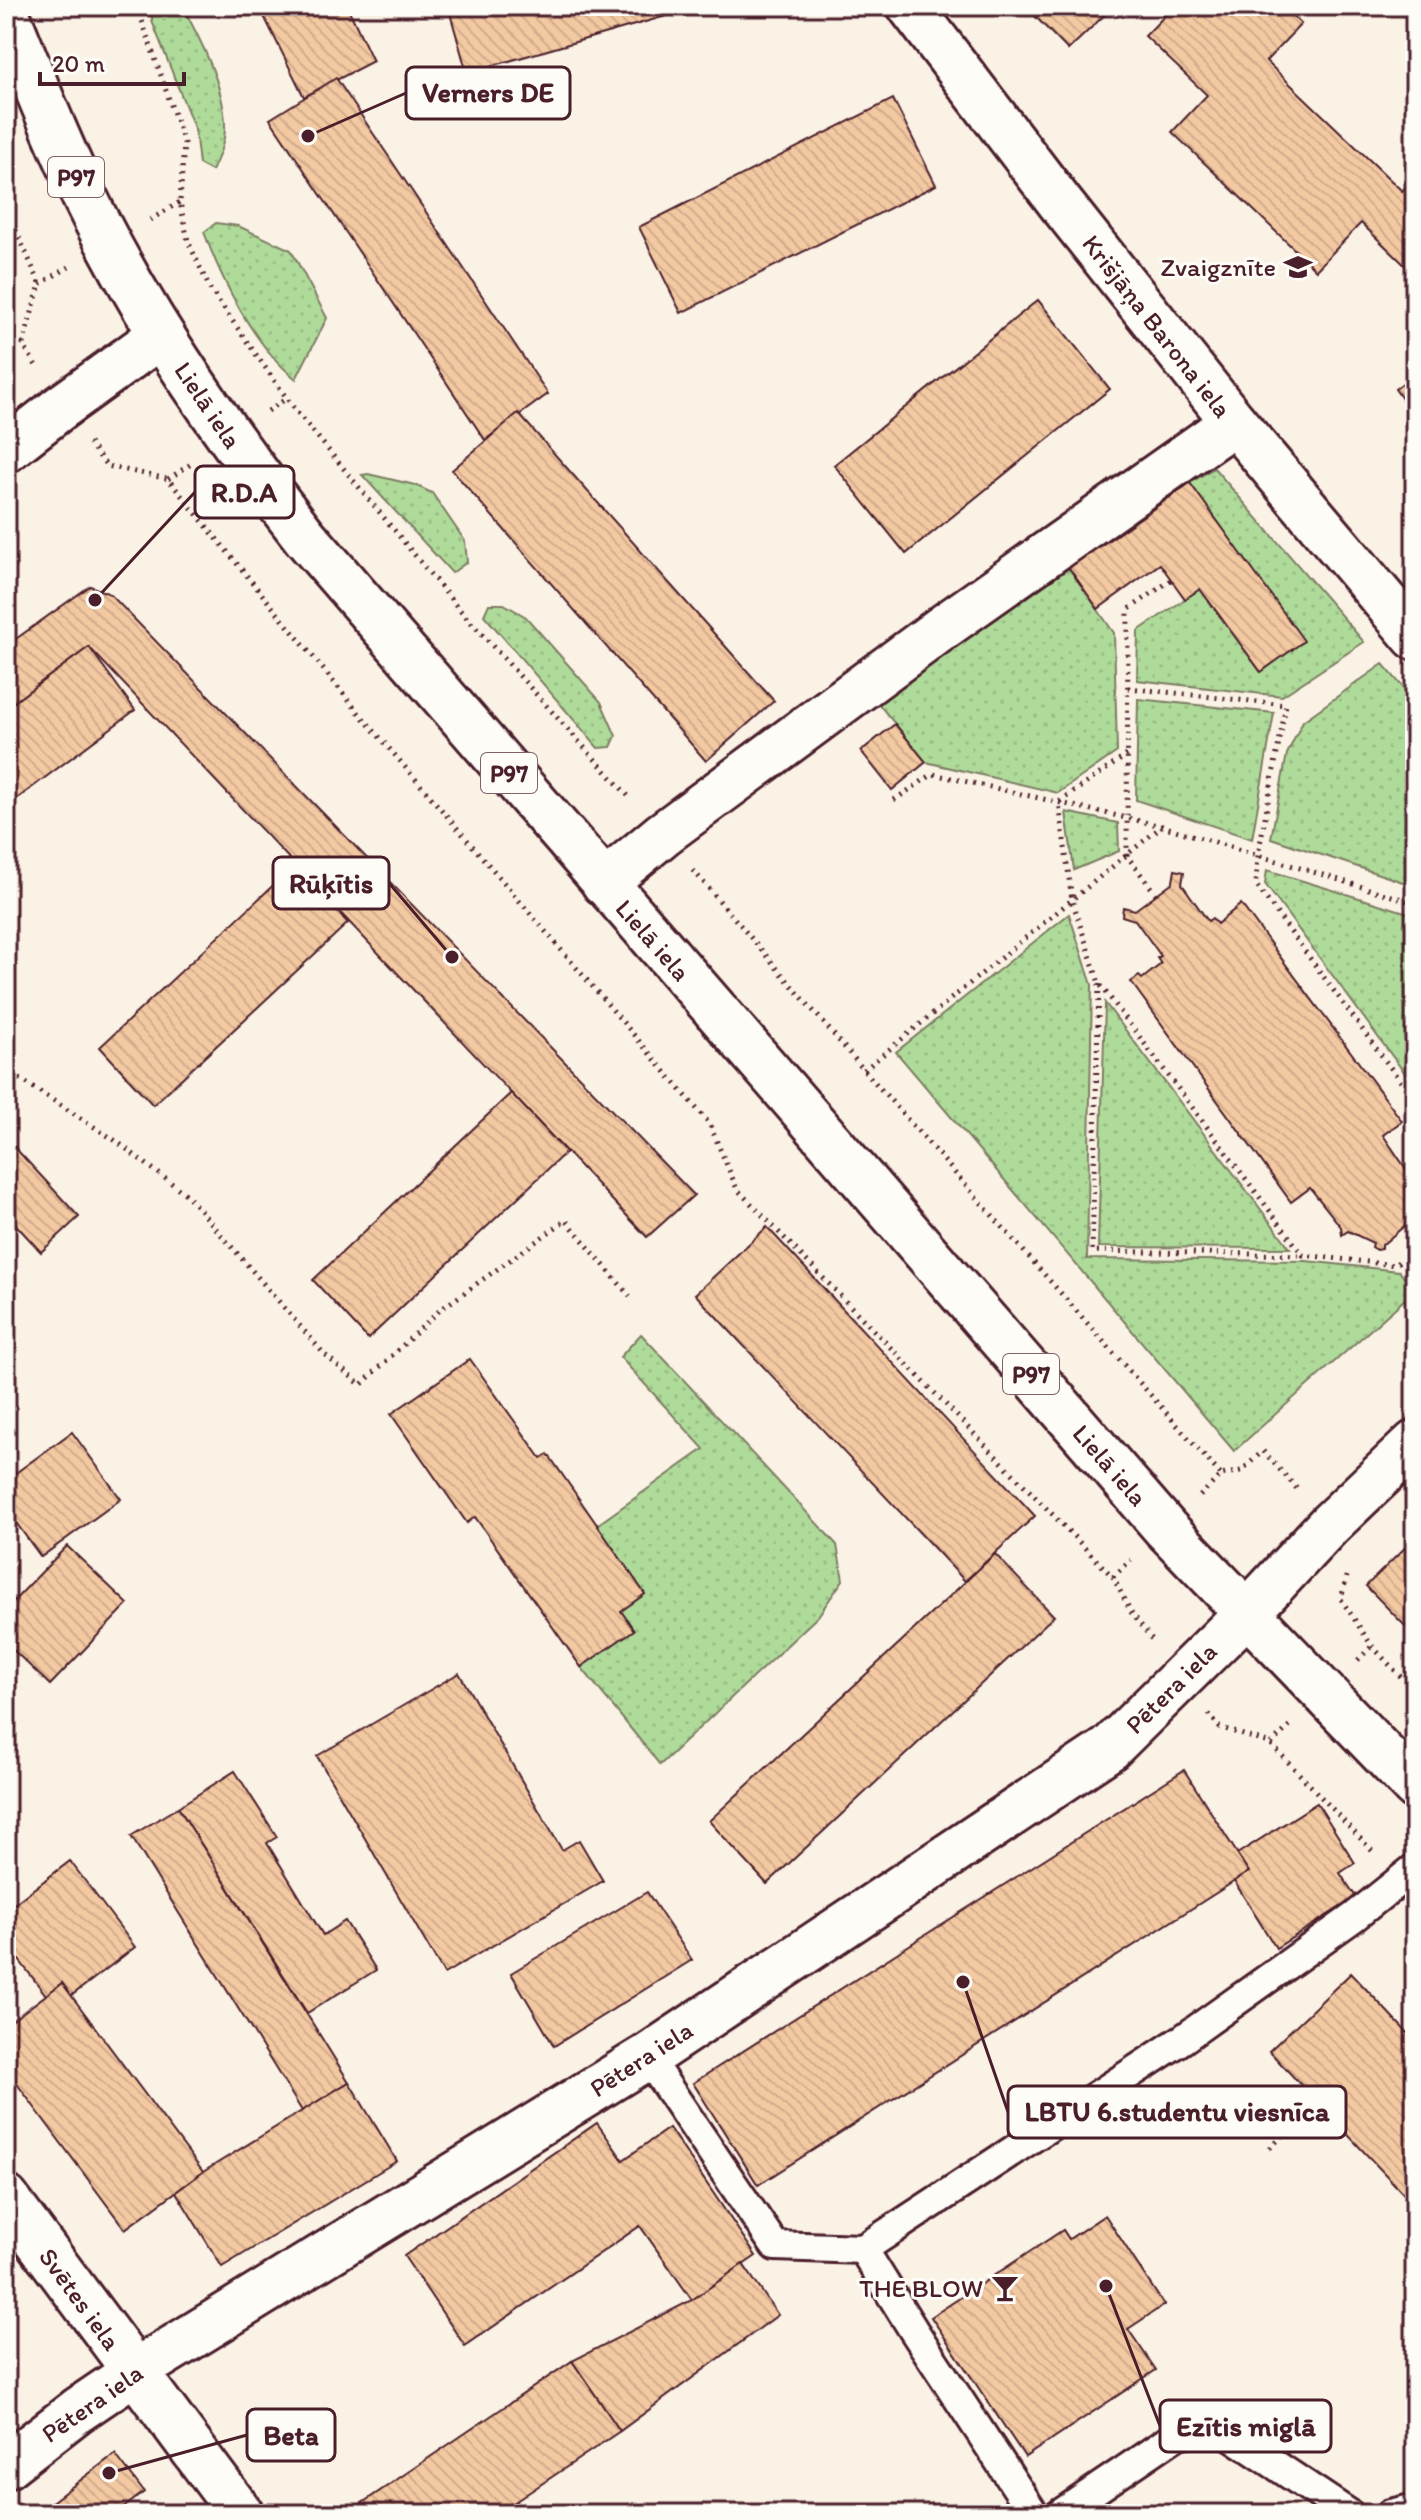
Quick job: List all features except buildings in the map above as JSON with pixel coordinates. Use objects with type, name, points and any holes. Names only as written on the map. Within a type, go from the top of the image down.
[{"type":"street","name":"Krišjāņa Barona iela","points":[[910,6],[1061,204],[1234,422],[1415,637]]},
{"type":"street","name":"Lielā iela","points":[[6,12],[50,122],[93,215],[161,335],[229,438],[305,537],[1166,1529],[1415,1787]]},
{"type":"street","points":[[6,450],[161,335]]},
{"type":"street","points":[[604,883],[663,834],[942,628],[1234,422]]},
{"type":"street","name":"Pētera iela","points":[[6,2466],[78,2410],[134,2372],[647,2057],[1110,1748],[1247,1613],[1329,1525],[1415,1443]]},
{"type":"street","name":"Svētes iela","points":[[6,2198],[241,2514]]},
{"type":"lane","points":[[647,2057],[775,2246],[863,2249],[1183,2039],[1354,1917],[1408,1874]]},
{"type":"lane","points":[[863,2249],[1034,2514]]},
{"type":"lane","points":[[1060,2514],[1178,2434],[1205,2428],[1229,2434],[1349,2514]]},
{"type":"lane","points":[[1390,2514],[1415,2508]]},
{"type":"path","points":[[137,6],[184,143],[180,202]]},
{"type":"path","points":[[6,208],[40,284],[23,344],[6,341]]},
{"type":"path","points":[[107,466],[168,479],[359,713],[709,1123],[737,1189],[1113,1577],[1131,1612],[1219,1727],[1271,1744],[1408,1874]]},
{"type":"path","points":[[1156,894],[1127,856],[1128,610],[1171,580]]},
{"type":"path","points":[[1128,688],[1286,705],[1258,855],[1256,885],[1415,1101]]},
{"type":"path","points":[[1059,802],[1127,755]]},
{"type":"path","points":[[894,800],[933,774],[1162,826],[1415,903]]},
{"type":"path","points":[[1059,802],[1072,900],[1099,983],[1303,1255]]},
{"type":"path","points":[[864,1070],[1162,826]]},
{"type":"path","points":[[1099,983],[1092,1251],[1303,1255],[1395,1265],[1415,1247]]},
{"type":"path","points":[[6,1070],[116,1141],[187,1195],[325,1355],[361,1385],[440,1310],[566,1220],[632,1299]]},
{"type":"path","points":[[1405,1256],[1415,1270]]},
{"type":"path","points":[[1372,1646],[1415,1692]]},
{"type":"path","points":[[1270,2148],[1317,2102]]},
{"type":"green space","points":[[152,6],[182,6],[216,78],[225,129],[222,148],[212,171],[199,164],[195,130],[152,21]]},
{"type":"green space","points":[[216,223],[238,226],[291,250],[327,318],[296,379],[266,349],[230,291],[204,232]]},
{"type":"green space","points":[[1214,468],[1364,642],[1282,696],[1137,680],[1138,631],[1200,589],[1260,671],[1303,641],[1190,483]]},
{"type":"green space","points":[[362,475],[415,485],[432,493],[465,541],[467,562],[452,573]]},
{"type":"green space","points":[[1069,568],[1114,633],[1117,752],[1058,793],[926,762],[877,702]]},
{"type":"green space","points":[[489,604],[504,604],[526,617],[601,702],[616,736],[611,747],[598,748],[484,615]]},
{"type":"green space","points":[[1383,664],[1415,701],[1415,886],[1271,838],[1287,754],[1303,721]]},
{"type":"green space","points":[[1138,699],[1274,713],[1252,839],[1136,800]]},
{"type":"green space","points":[[1066,812],[1118,823],[1119,851],[1074,870]]},
{"type":"green space","points":[[1267,870],[1415,915],[1415,1087],[1265,884]]},
{"type":"green space","points":[[1069,914],[1092,985],[1087,1259],[1306,1261],[1399,1271],[1414,1291],[1234,1451],[896,1052]]},
{"type":"green space","points":[[1105,1003],[1290,1248],[1098,1247]]},
{"type":"green space","points":[[641,1334],[837,1545],[843,1580],[818,1616],[660,1765],[581,1667],[633,1630],[621,1611],[645,1594],[597,1525],[704,1449],[620,1357]]},
{"type":"place","name":"Verners DE","points":[[308,136]]},
{"type":"place","name":"Zvaigznīte","points":[[1298,267]]},
{"type":"place","name":"R.D.A","points":[[95,600]]},
{"type":"place","name":"Rūķītis","points":[[452,957]]},
{"type":"place","name":"LBTU 6.studentu viesnīca","points":[[963,1982]]},
{"type":"place","name":"Ezītis miglā","points":[[1106,2286]]},
{"type":"place","name":"THE BLOW","points":[[1005,2288]]},
{"type":"place","name":"Beta","points":[[109,2473]]}]
